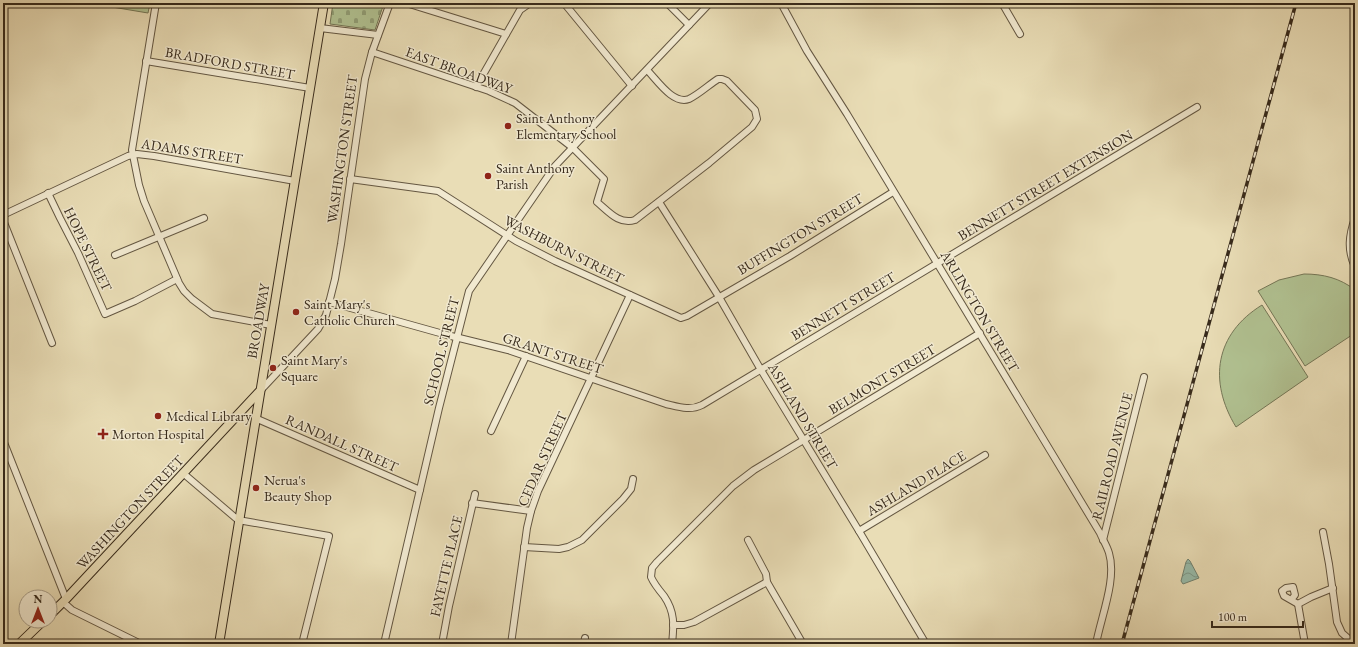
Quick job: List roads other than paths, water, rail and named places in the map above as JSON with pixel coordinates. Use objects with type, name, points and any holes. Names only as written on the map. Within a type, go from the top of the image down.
[{"type":"main road","name":"BROADWAY","points":[[219,644],[238,520],[324,3]]},
{"type":"main road","name":"WASHINGTON STREET","points":[[58,607],[260,392]]},
{"type":"main road","points":[[19,644],[35,629]]},
{"type":"street","points":[[156,3],[132,145],[140,191],[182,289],[192,299],[212,314],[271,325]]},
{"type":"street","name":"WASHINGTON STREET","points":[[329,302],[339,260],[363,87],[372,52],[390,3]]},
{"type":"street","points":[[406,3],[506,34]]},
{"type":"street","points":[[476,87],[520,10],[522,7],[530,3]]},
{"type":"street","points":[[564,3],[632,86]]},
{"type":"street","points":[[667,3],[689,25]]},
{"type":"street","name":"SCHOOL STREET","points":[[384,644],[469,291],[552,170],[710,3]]},
{"type":"street","name":"ARLINGTON STREET","points":[[781,3],[807,52],[847,114],[1104,540],[1110,558],[1111,581],[1096,644]]},
{"type":"street","points":[[1002,3],[1020,34]]},
{"type":"street","points":[[320,28],[378,35]]},
{"type":"street","name":"EAST BROADWAY","points":[[372,52],[496,93],[515,103],[573,148]]},
{"type":"street","name":"BRADFORD STREET","points":[[146,61],[310,88]]},
{"type":"street","points":[[573,148],[604,179],[598,202],[616,218],[626,222],[635,220],[709,163],[752,127],[757,119],[754,110],[727,81],[718,79],[692,97],[682,100],[671,95],[647,70]]},
{"type":"street","name":"BENNETT STREET EXTENSION","points":[[937,263],[1197,107]]},
{"type":"street","name":"ADAMS STREET","points":[[3,215],[133,154],[154,156],[295,180]]},
{"type":"street","name":"WASHBURN STREET","points":[[350,179],[438,191],[507,236],[546,257],[680,318],[687,316],[719,297]]},
{"type":"street","name":"BUFFINGTON STREET","points":[[719,297],[790,256],[893,192]]},
{"type":"street","name":"HOPE STREET","points":[[48,194],[76,248],[105,314],[177,279]]},
{"type":"street","name":"ASHLAND STREET","points":[[659,202],[719,297],[761,370],[926,644]]},
{"type":"street","points":[[115,255],[204,218]]},
{"type":"street","points":[[1355,218],[1349,238],[1349,248],[1355,267]]},
{"type":"street","points":[[3,220],[52,343]]},
{"type":"street","name":"BENNETT STREET","points":[[761,370],[937,263]]},
{"type":"street","name":"CEDAR STREET","points":[[511,644],[524,546],[531,511],[538,491],[592,379],[630,295]]},
{"type":"street","points":[[260,392],[318,329],[325,317],[329,302]]},
{"type":"street","name":"GRANT STREET","points":[[329,302],[457,338],[496,347],[666,404],[691,409],[702,405],[761,370]]},
{"type":"street","name":"BELMONT STREET","points":[[673,624],[672,610],[666,598],[652,580],[650,574],[651,569],[736,484],[754,470],[980,334]]},
{"type":"street","points":[[491,431],[526,356]]},
{"type":"street","name":"RAILROAD AVENUE","points":[[1104,540],[1144,377]]},
{"type":"street","name":"RANDALL STREET","points":[[255,418],[420,490]]},
{"type":"street","points":[[3,440],[64,601],[72,610],[141,644]]},
{"type":"street","name":"ASHLAND PLACE","points":[[859,531],[985,456]]},
{"type":"street","points":[[184,474],[238,520],[329,536],[302,644]]},
{"type":"street","points":[[524,546],[560,549],[582,540],[623,499],[631,489],[633,479]]},
{"type":"street","points":[[472,503],[475,494]]},
{"type":"street","name":"FAYETTE PLACE","points":[[442,644],[472,503],[531,511]]},
{"type":"street","points":[[1323,532],[1339,628],[1346,637],[1355,643]]},
{"type":"street","points":[[748,540],[766,574],[766,582],[803,644]]},
{"type":"street","points":[[672,644],[673,624],[684,625],[700,619],[766,582]]},
{"type":"street","points":[[1298,604],[1333,588]]},
{"type":"street","points":[[1291,600],[1298,604]]},
{"type":"street","points":[[1298,604],[1305,644]]},
{"type":"water","points":[[1188,559],[1199,578],[1183,584],[1181,581]]},
{"type":"railway","points":[[1122,644],[1296,3]]},
{"type":"place","name":"Saint Anthony Elementary School","points":[[508,126]]},
{"type":"place","name":"Saint Anthony Parish","points":[[488,176]]},
{"type":"place","name":"Saint Mary's Catholic Church","points":[[296,312]]},
{"type":"place","name":"Saint Mary's Square","points":[[273,368]]},
{"type":"place","name":"Medical Library","points":[[158,416]]},
{"type":"place","name":"Morton Hospital","points":[[103,434]]},
{"type":"place","name":"Nerua's Beauty Shop","points":[[256,488]]}]
